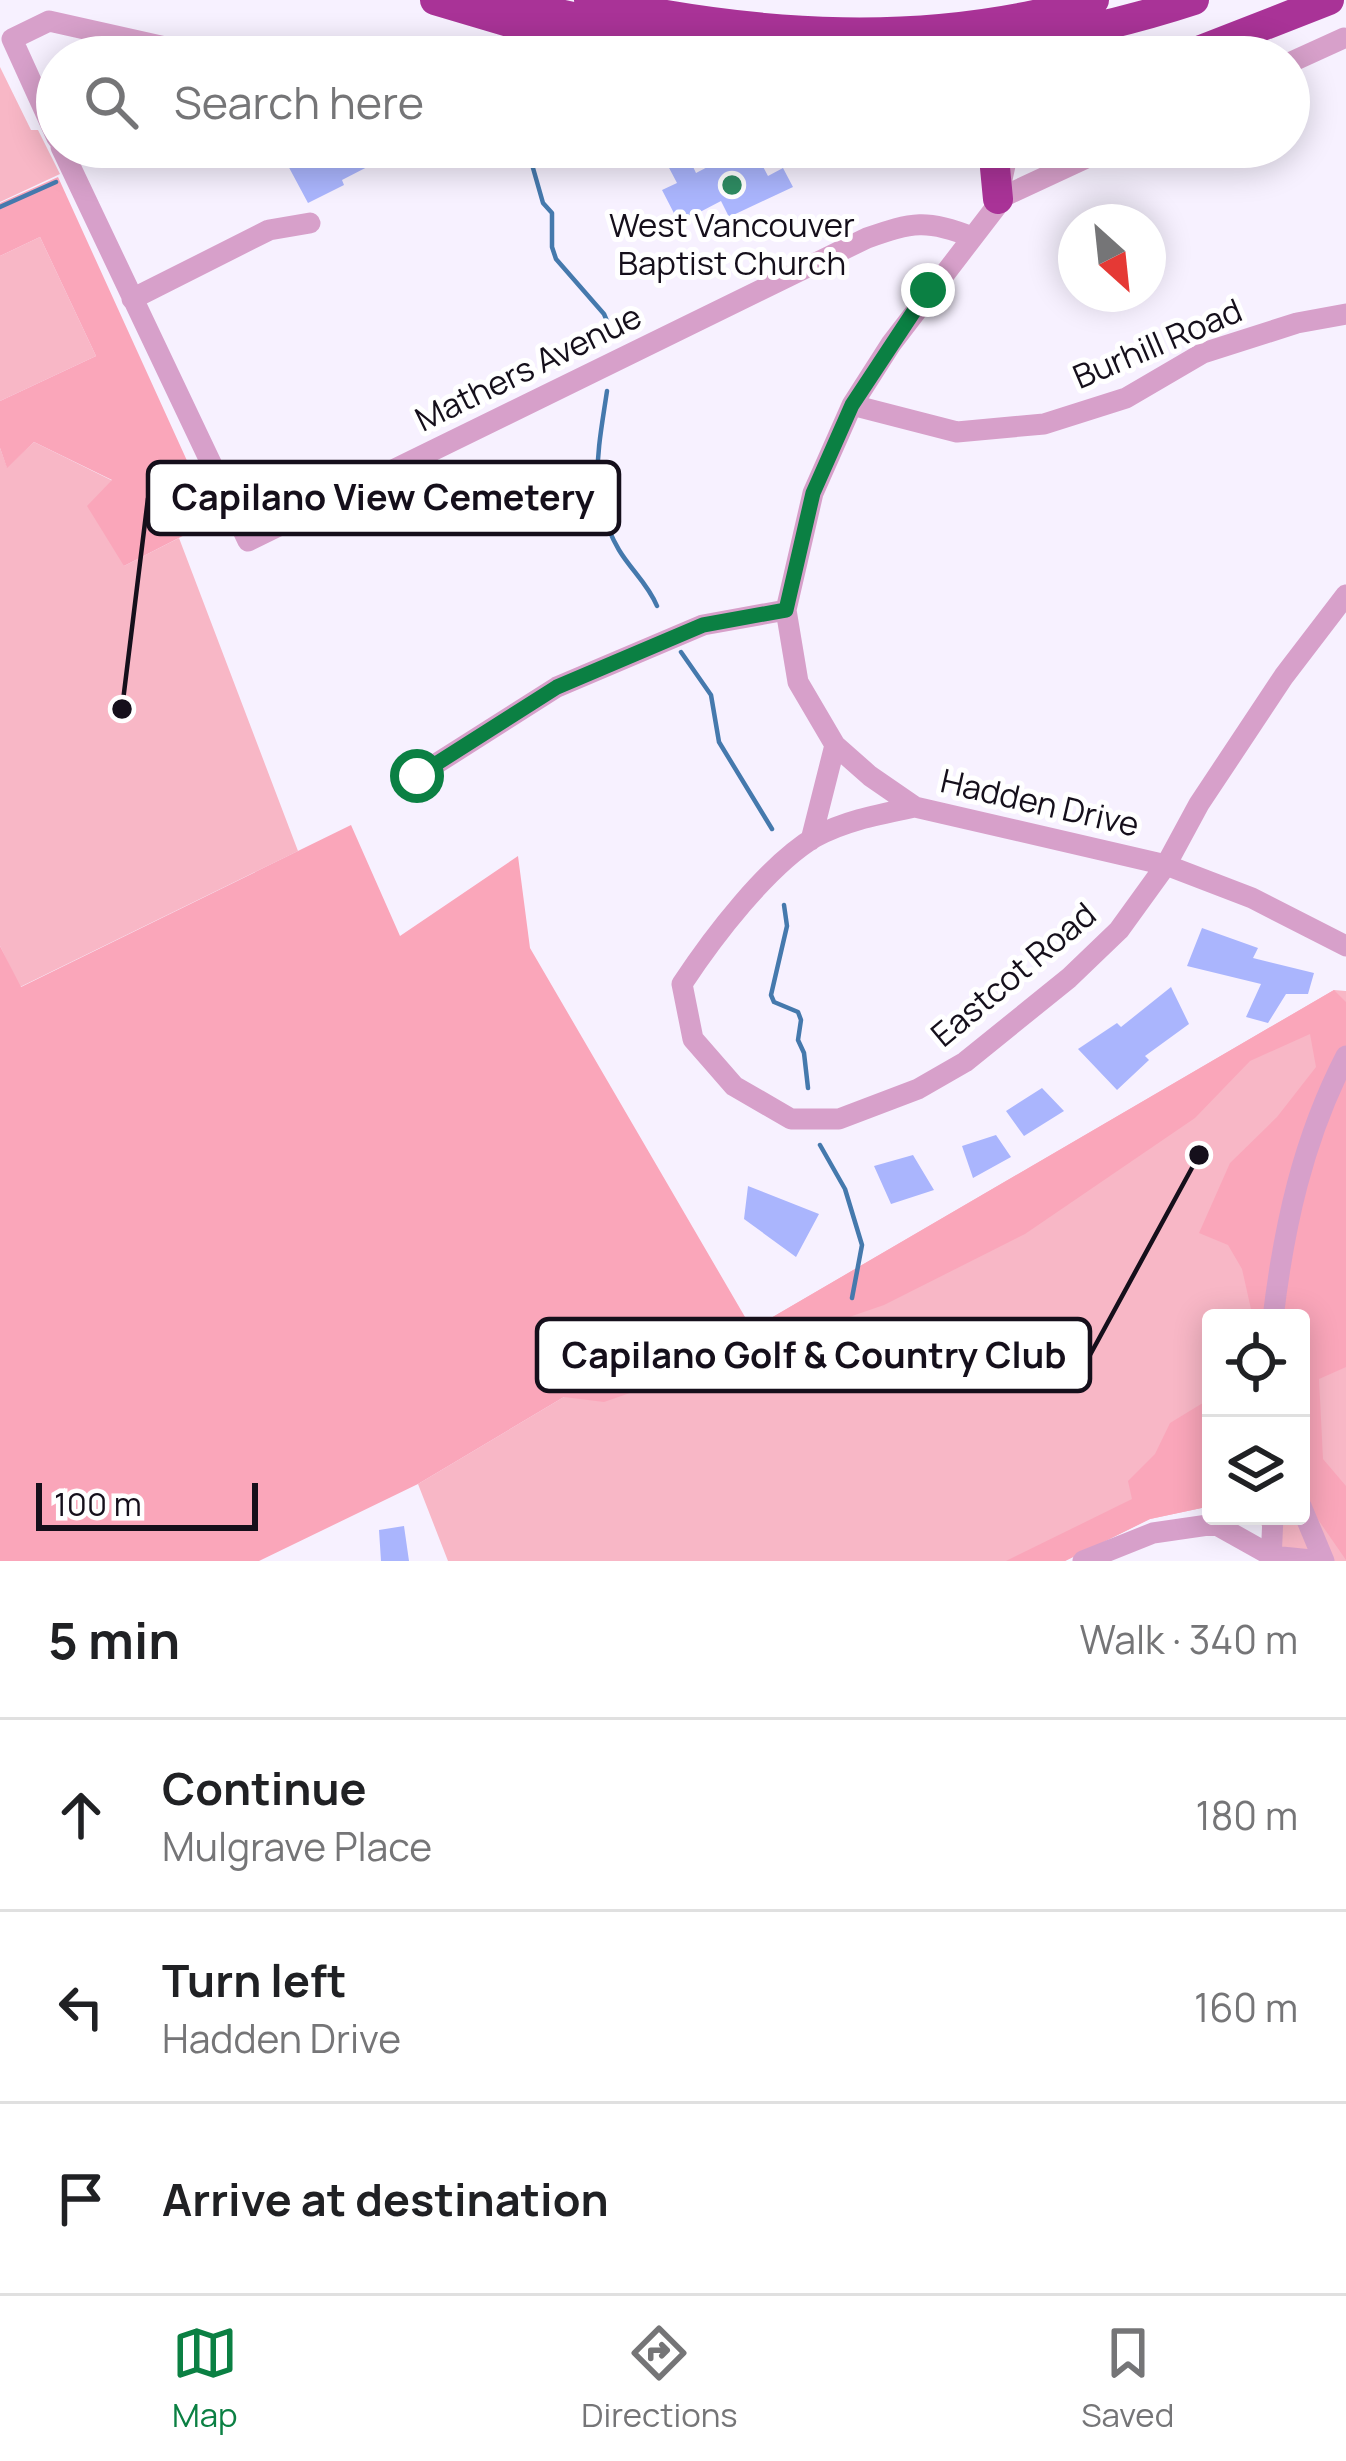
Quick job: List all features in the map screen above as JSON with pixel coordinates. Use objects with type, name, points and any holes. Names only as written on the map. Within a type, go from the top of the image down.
[{"type":"highway","points":[[435,0],[556,36]]},
{"type":"highway","points":[[501,0],[666,36]]},
{"type":"highway","points":[[589,0],[766,30],[869,34],[1015,20],[1094,0]]},
{"type":"highway","points":[[650,0],[770,15],[855,17],[1005,0]]},
{"type":"highway","points":[[1060,36],[1194,0]]},
{"type":"highway","points":[[1237,36],[1329,0]]},
{"type":"highway","points":[[995,168],[998,199]]},
{"type":"street","points":[[36,91],[12,39],[49,21],[116,36]]},
{"type":"street","points":[[1310,53],[1344,38]]},
{"type":"street","points":[[71,168],[132,299],[269,230],[310,223]]},
{"type":"street","points":[[998,199],[1005,168]]},
{"type":"street","points":[[998,199],[1065,168]]},
{"type":"street","name":"Hadden Drive","points":[[998,199],[928,290],[852,405],[813,493],[786,610],[798,682],[835,745],[915,807],[1166,865],[1252,898],[1346,946]]},
{"type":"street","name":"Mathers Avenue","points":[[132,299],[248,542],[867,238],[912,222],[942,225],[972,237]]},
{"type":"street","name":"Burhill Road","points":[[852,405],[957,432],[1044,424],[1126,398],[1203,352],[1297,323],[1346,314]]},
{"type":"street","name":"Eastcot Road","points":[[915,807],[866,817],[811,840],[714,937],[682,984],[693,1039],[734,1086],[791,1119],[839,1119],[918,1089],[965,1062],[1070,978],[1119,930],[1166,865],[1199,804],[1284,676],[1346,595]]},
{"type":"street","points":[[417,776],[557,687],[703,625],[786,610]]},
{"type":"street","points":[[811,840],[835,745]]},
{"type":"street","points":[[1274,1309],[1295,1186],[1321,1108],[1346,1056]]},
{"type":"street","points":[[1083,1561],[1153,1534],[1202,1524]]},
{"type":"street","points":[[1230,1525],[1272,1558],[1322,1561],[1308,1525]]},
{"type":"street","points":[[1272,1558],[1273,1525]]},
{"type":"shaded area","points":[[0,67],[31,130],[36,130],[36,168],[57,168],[60,174],[0,202]]},
{"type":"shaded area","points":[[58,177],[214,520],[124,566],[87,506],[112,480],[34,442],[7,468],[0,448],[0,401],[96,356],[40,237],[0,256],[0,203]]},
{"type":"shaded area","points":[[40,237],[96,356],[0,401],[0,256]]},
{"type":"shaded area","points":[[34,442],[113,481],[124,566],[179,538],[298,851],[20,987],[0,946],[0,448],[7,467]]},
{"type":"shaded area","points":[[351,825],[400,936],[518,856],[530,948],[752,1329],[1334,990],[1346,1002],[1346,1367],[1319,1379],[1323,1459],[1346,1486],[1346,1560],[1310,1508],[1310,1309],[1251,1309],[1242,1269],[1228,1245],[1199,1233],[1230,1163],[1277,1117],[1316,1067],[1310,1034],[1250,1061],[1195,1118],[1025,1234],[884,1305],[604,1402],[564,1397],[418,1484],[259,1561],[0,1561],[0,946],[21,987]]},
{"type":"shaded area","points":[[1334,990],[1346,991],[1346,1561],[1294,1561],[1261,1525],[1310,1525],[1310,1309],[1202,1309],[1202,1508],[1150,1519],[1065,1561],[448,1561],[418,1484],[564,1397],[752,1329]]},
{"type":"shaded area","points":[[1202,1403],[1202,1508],[1150,1519],[1065,1561],[1006,1561],[1132,1499],[1128,1481],[1155,1454],[1170,1423]]},
{"type":"building","points":[[289,168],[365,168],[342,180],[344,185],[308,203]]},
{"type":"building","name":"West Vancouver Baptist Church","points":[[669,168],[694,168],[696,173],[706,168],[764,168],[768,176],[783,168],[793,187],[729,217],[721,201],[679,223],[662,190],[677,183]]},
{"type":"building","points":[[1202,928],[1258,948],[1253,958],[1314,973],[1308,994],[1286,994],[1268,1023],[1246,1017],[1261,984],[1187,966]]},
{"type":"building","points":[[1171,987],[1189,1024],[1145,1056],[1149,1060],[1117,1090],[1078,1049],[1117,1023],[1121,1027]]},
{"type":"building","points":[[1042,1088],[1064,1111],[1024,1136],[1006,1111]]},
{"type":"building","points":[[996,1135],[1011,1157],[973,1178],[962,1146]]},
{"type":"building","points":[[913,1155],[934,1190],[891,1204],[874,1166]]},
{"type":"building","points":[[748,1186],[819,1214],[796,1257],[744,1219]]},
{"type":"building","points":[[404,1526],[409,1561],[381,1561],[379,1530]]},
{"type":"waterway","points":[[533,168],[543,203],[552,213],[556,259],[604,314],[615,340]]},
{"type":"waterway","points":[[0,207],[56,182]]},
{"type":"waterway","points":[[607,391],[598,473],[602,511],[619,550],[657,606]]},
{"type":"waterway","points":[[681,652],[711,695],[719,742],[772,829]]},
{"type":"waterway","points":[[784,905],[787,926],[771,995],[774,1002],[798,1012],[798,1040],[808,1088]]},
{"type":"waterway","points":[[820,1145],[845,1189],[862,1245],[852,1298]]},
{"type":"place","name":"West Vancouver Baptist Church","points":[[732,185]]},
{"type":"place","name":"Capilano View Cemetery","points":[[122,709]]},
{"type":"place","name":"Capilano Golf & Country Club","points":[[1199,1155]]},
{"type":"route","points":[[417,776],[557,687],[703,625],[786,610],[813,493],[852,405],[928,290]]}]
